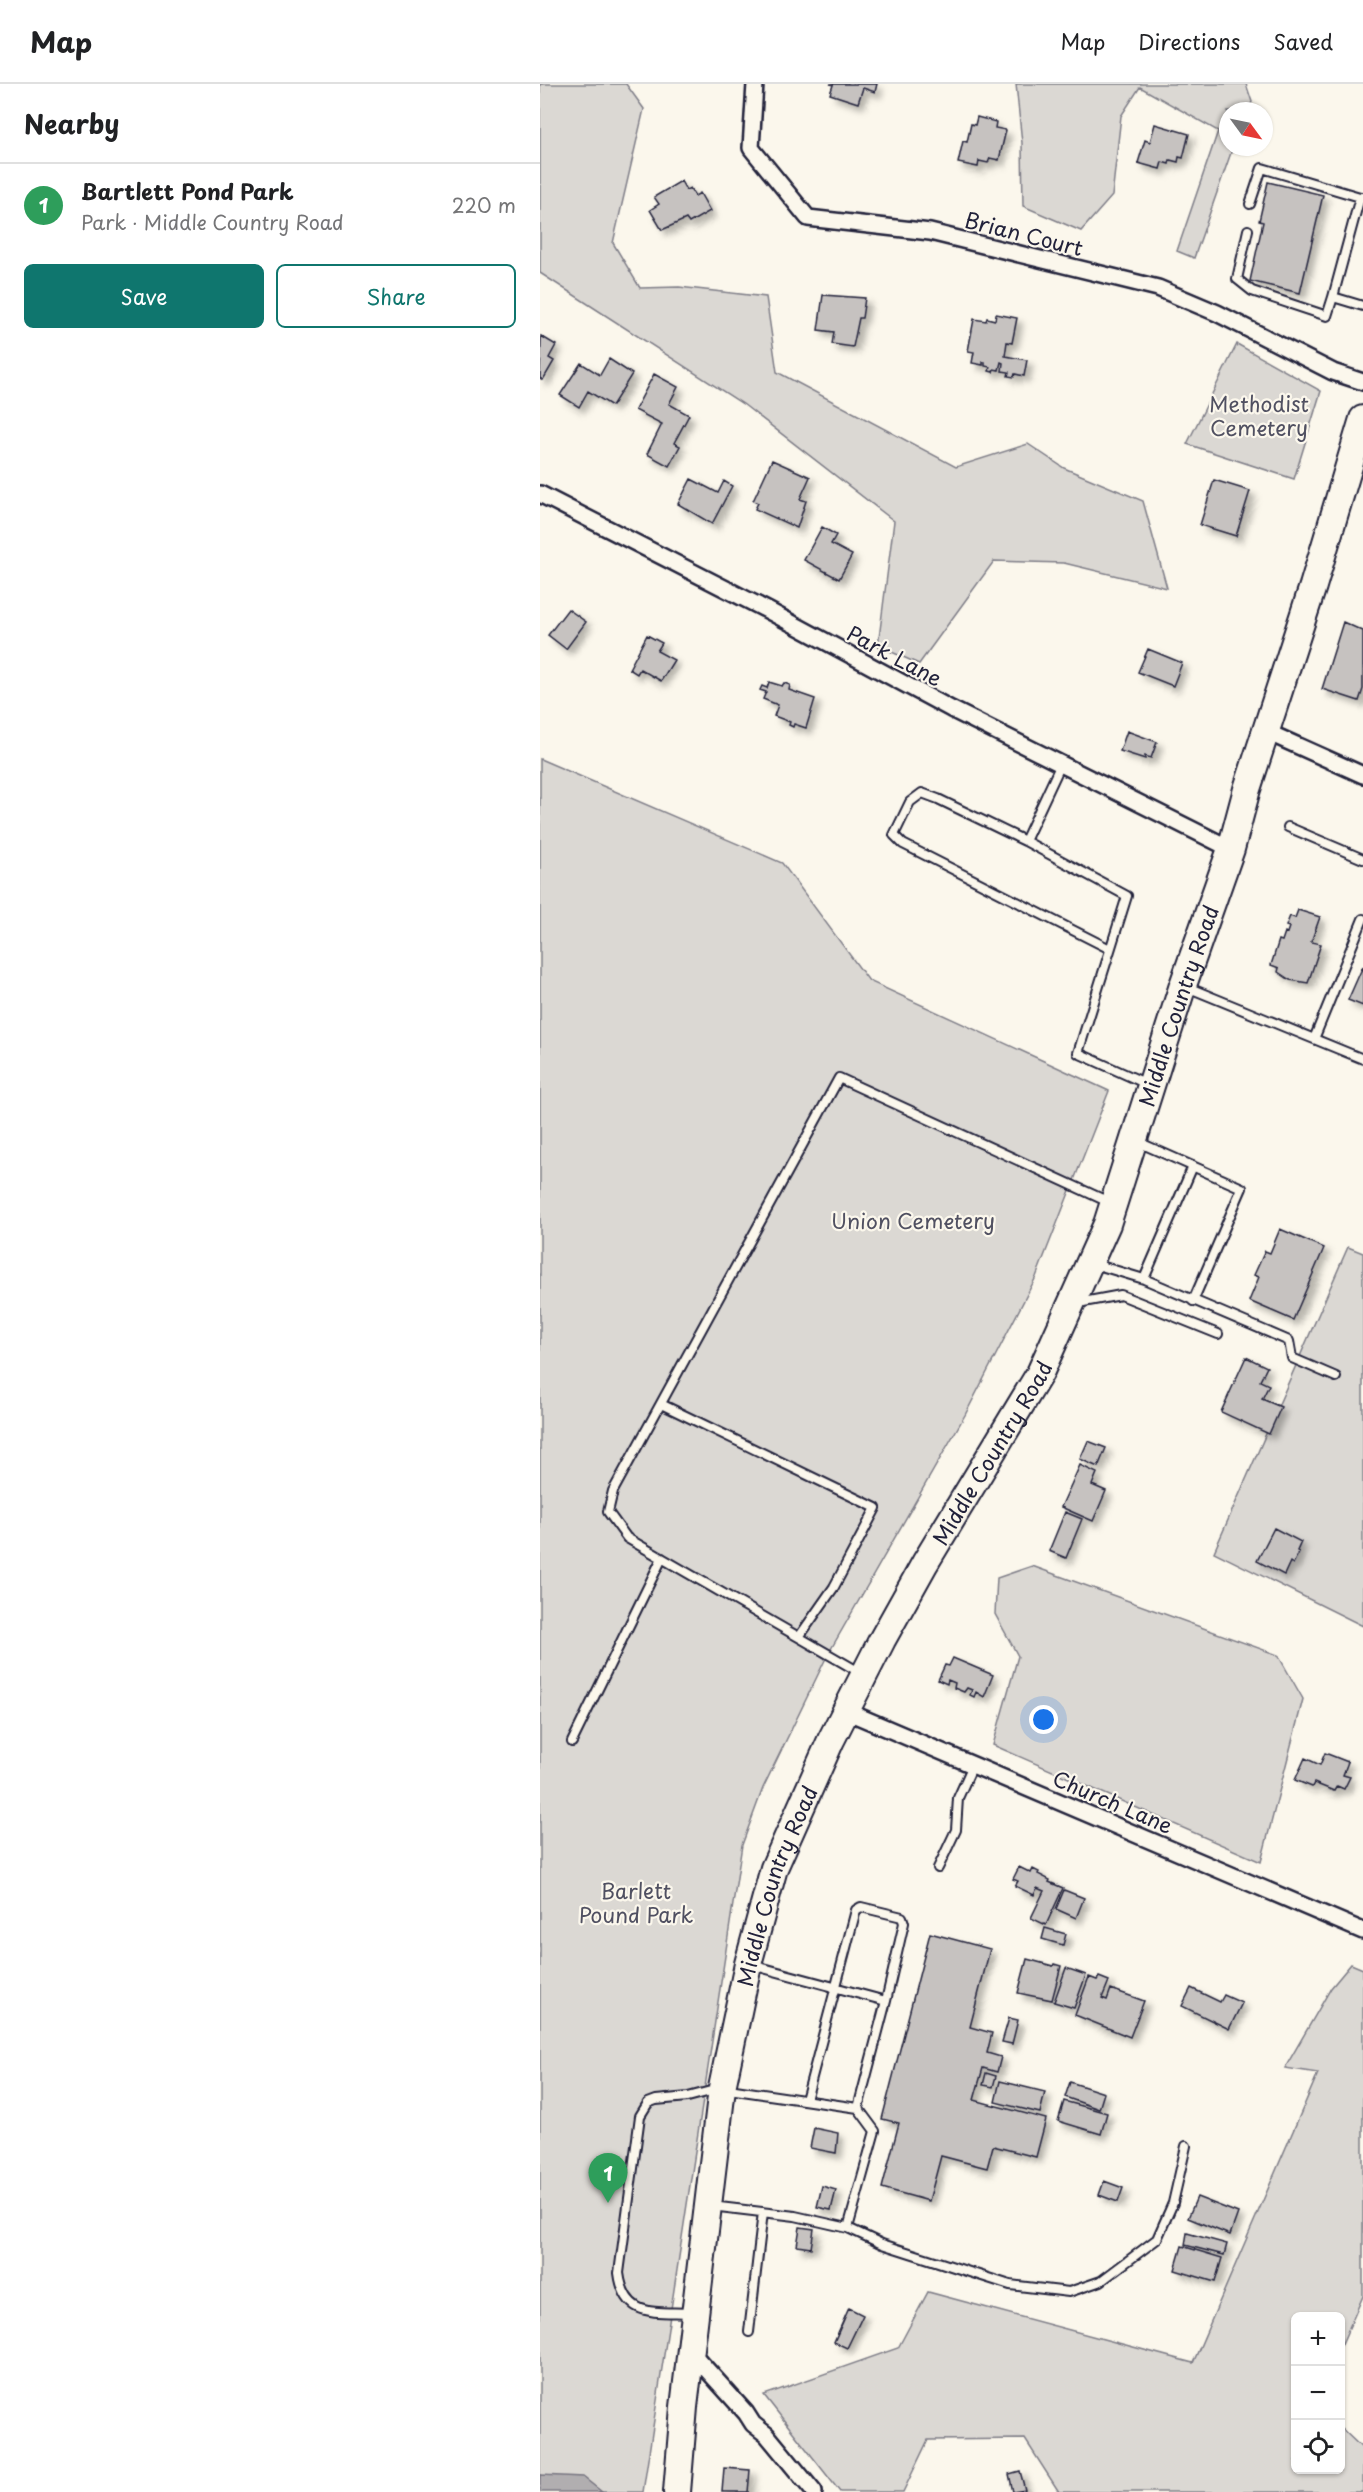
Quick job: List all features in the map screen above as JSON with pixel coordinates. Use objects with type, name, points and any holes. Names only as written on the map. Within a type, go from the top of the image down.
[{"type":"main road","name":"Middle Country Road","points":[[677,2492],[684,2407],[722,2088],[748,1964],[774,1868],[846,1711],[925,1563],[1040,1373],[1090,1263],[1113,1204],[1183,985],[1231,849],[1247,789],[1363,419]]},
{"type":"street","name":"Brian Court","points":[[755,84],[751,148],[808,218],[930,232],[1158,288],[1217,314],[1333,372],[1363,382]]},
{"type":"street","name":"Park Lane","points":[[540,494],[1061,764],[1231,849]]},
{"type":"street","points":[[1266,732],[1363,775]]},
{"type":"street","name":"Church Lane","points":[[846,1711],[1363,1931]]},
{"type":"street","points":[[691,2352],[746,2413],[753,2424],[767,2435],[814,2492]]},
{"type":"lane","points":[[1248,230],[1237,279],[1252,291],[1327,316],[1362,197],[1262,168],[1250,204]]},
{"type":"lane","points":[[1333,297],[1363,306]]},
{"type":"lane","points":[[1025,841],[1061,764]]},
{"type":"lane","points":[[1110,949],[903,844],[894,835],[910,802],[922,793],[938,799],[1025,841],[1127,896],[1078,1053],[1152,1085]]},
{"type":"lane","points":[[1288,827],[1363,859]]},
{"type":"lane","points":[[1314,1040],[1363,919]]},
{"type":"lane","points":[[1183,985],[1363,1059]]},
{"type":"lane","points":[[865,1675],[627,1538],[608,1512],[613,1491],[839,1078],[1113,1204]]},
{"type":"lane","points":[[1134,1140],[1242,1188],[1193,1301]]},
{"type":"lane","points":[[1144,1279],[1193,1166]]},
{"type":"lane","points":[[1090,1263],[1144,1279],[1289,1341],[1292,1358],[1336,1377]]},
{"type":"lane","points":[[1071,1305],[1120,1295],[1218,1334]]},
{"type":"lane","points":[[660,1404],[876,1508],[834,1587],[799,1637]]},
{"type":"lane","points":[[572,1742],[662,1558]]},
{"type":"lane","points":[[938,1868],[956,1830],[958,1798],[973,1765]]},
{"type":"lane","points":[[806,2100],[856,1910],[861,1906],[902,1917],[904,1923],[858,2108]]},
{"type":"lane","points":[[748,1964],[885,2001]]},
{"type":"lane","points":[[695,2314],[654,2311],[632,2305],[625,2295],[620,2273],[640,2116],[643,2109],[656,2100],[688,2097],[722,2088],[858,2108],[875,2131],[848,2228]]},
{"type":"lane","points":[[707,2205],[795,2216],[848,2228],[882,2244],[1010,2285],[1068,2292],[1101,2281],[1157,2239],[1173,2203],[1186,2146]]},
{"type":"lane","points":[[749,2331],[763,2212]]},
{"type":"green space","points":[[540,84],[626,84],[644,109],[613,243],[640,288],[679,287],[766,297],[777,372],[956,467],[1028,444],[1064,468],[1143,501],[1167,588],[1064,563],[994,561],[919,664],[878,646],[894,521],[743,404],[540,273]]},
{"type":"green space","points":[[1016,84],[1246,84],[1252,102],[1219,102],[1219,156],[1230,156],[1194,258],[1177,251],[1218,131],[1140,87],[1121,116],[1112,196],[1081,231],[1023,206],[1022,143]]},
{"type":"green space","name":"Methodist Cemetery","points":[[1237,344],[1321,391],[1294,479],[1187,444]]},
{"type":"green space","points":[[540,759],[782,863],[869,981],[1109,1091],[1036,1277],[965,1415],[827,1656],[763,1788],[742,1845],[643,2492],[601,2492],[540,2478]]},
{"type":"green space","points":[[1348,1247],[1363,1253],[1363,1626],[1214,1552]]},
{"type":"green space","points":[[1032,1566],[1278,1655],[1303,1699],[1261,1862],[993,1745],[1018,1656],[995,1614],[997,1578]]},
{"type":"green space","points":[[1351,1964],[1363,1969],[1363,2296],[1345,2337],[1345,2312],[1291,2312],[1291,2474],[1345,2474],[1345,2432],[1363,2449],[1363,2492],[1059,2492],[1025,2439],[928,2440],[903,2492],[840,2492],[764,2395],[898,2348],[928,2292],[1193,2363],[1318,2073],[1285,2068],[1331,1988]]},
{"type":"shaded area","points":[[540,2475],[583,2477],[602,2492],[540,2492]]},
{"type":"building","points":[[830,84],[877,84],[875,92],[863,88],[858,103],[830,94],[833,85]]},
{"type":"building","points":[[977,117],[996,122],[995,128],[1006,130],[999,160],[990,158],[988,163],[979,161],[978,167],[958,163],[963,141],[967,142],[971,124],[975,125]]},
{"type":"building","points":[[1155,124],[1189,134],[1183,158],[1179,157],[1178,162],[1170,160],[1169,164],[1162,162],[1160,169],[1138,163],[1145,140],[1150,142]]},
{"type":"building","points":[[681,181],[686,190],[690,188],[695,196],[700,193],[710,211],[689,223],[686,219],[662,230],[650,210],[659,204],[654,197]]},
{"type":"building","points":[[1268,182],[1323,195],[1300,293],[1250,281],[1263,222],[1259,221]]},
{"type":"building","points":[[823,295],[865,298],[862,318],[859,318],[853,347],[832,344],[834,332],[818,330]]},
{"type":"building","points":[[996,314],[1017,318],[1012,343],[1007,342],[1005,356],[1027,360],[1024,376],[1015,374],[1014,377],[1008,376],[1009,372],[1002,371],[1003,363],[1001,362],[999,370],[994,369],[993,372],[989,371],[990,367],[985,366],[985,362],[983,365],[972,363],[974,352],[968,351],[974,319],[995,320]]},
{"type":"building","points":[[541,336],[556,345],[549,358],[554,361],[543,380],[540,378]]},
{"type":"building","points":[[609,359],[632,374],[612,406],[588,391],[579,407],[560,395],[581,363],[600,375]]},
{"type":"building","points":[[654,374],[678,387],[669,404],[689,415],[674,443],[680,446],[669,466],[647,454],[662,424],[635,410]]},
{"type":"building","points":[[772,460],[810,477],[800,499],[806,501],[797,528],[755,509],[758,503],[753,501]]},
{"type":"building","points":[[691,479],[718,493],[724,481],[732,486],[712,524],[678,504]]},
{"type":"building","points":[[1214,480],[1250,491],[1236,536],[1200,525]]},
{"type":"building","points":[[822,527],[836,535],[831,544],[852,555],[839,579],[804,560]]},
{"type":"building","points":[[568,609],[586,622],[566,649],[548,635]]},
{"type":"building","points":[[1343,622],[1363,631],[1363,689],[1359,701],[1322,689]]},
{"type":"building","points":[[647,635],[662,643],[657,651],[674,660],[661,681],[640,669],[637,674],[629,669]]},
{"type":"building","points":[[1148,649],[1182,663],[1173,686],[1138,672]]},
{"type":"building","points":[[769,682],[782,686],[784,683],[790,685],[789,690],[815,699],[806,728],[794,724],[793,727],[789,725],[790,722],[774,716],[778,705],[763,699],[766,692],[760,690],[762,686],[767,688]]},
{"type":"building","points":[[1127,731],[1157,742],[1151,758],[1145,756],[1145,759],[1120,751]]},
{"type":"building","points":[[1298,910],[1320,917],[1311,942],[1321,944],[1308,983],[1290,980],[1278,972],[1279,968],[1271,965],[1279,940],[1282,941],[1285,932],[1287,933],[1289,927],[1286,926],[1290,916],[1295,918]]},
{"type":"building","points":[[1363,966],[1363,1006],[1348,1000]]},
{"type":"building","points":[[1280,1229],[1324,1248],[1293,1320],[1249,1301],[1259,1277],[1254,1275],[1265,1251],[1270,1253]]},
{"type":"building","points":[[1246,1357],[1267,1367],[1260,1381],[1269,1385],[1262,1399],[1281,1407],[1269,1434],[1221,1412]]},
{"type":"building","points":[[1088,1441],[1106,1448],[1098,1467],[1080,1459]]},
{"type":"building","points":[[1080,1465],[1097,1473],[1092,1485],[1106,1491],[1093,1521],[1061,1507]]},
{"type":"building","points":[[1065,1512],[1082,1519],[1066,1558],[1049,1551]]},
{"type":"building","points":[[1274,1528],[1301,1542],[1293,1564],[1290,1562],[1284,1575],[1257,1561]]},
{"type":"building","points":[[953,1658],[993,1675],[984,1697],[976,1692],[974,1697],[970,1695],[972,1690],[967,1688],[964,1692],[954,1688],[955,1683],[948,1680],[947,1684],[938,1680],[945,1665],[949,1666]]},
{"type":"building","points":[[1325,1753],[1348,1762],[1343,1775],[1350,1777],[1344,1789],[1337,1786],[1334,1791],[1314,1783],[1312,1787],[1295,1780],[1305,1758],[1320,1765]]},
{"type":"building","points":[[1019,1867],[1031,1873],[1033,1869],[1050,1880],[1049,1882],[1063,1888],[1046,1925],[1031,1918],[1044,1891],[1037,1888],[1034,1895],[1015,1886],[1018,1881],[1013,1879]]},
{"type":"building","points":[[1064,1890],[1084,1898],[1076,1918],[1056,1909]]},
{"type":"building","points":[[1045,1928],[1066,1934],[1063,1945],[1042,1939]]},
{"type":"building","points":[[930,1933],[990,1949],[970,2027],[992,2033],[987,2053],[1001,2057],[997,2072],[983,2068],[974,2100],[1046,2119],[1036,2157],[993,2146],[987,2168],[941,2156],[929,2201],[882,2188],[899,2123],[882,2119]]},
{"type":"building","points":[[1027,1959],[1061,1966],[1052,2000],[1018,1993]]},
{"type":"building","points":[[1066,1968],[1086,1975],[1074,2008],[1054,2002]]},
{"type":"building","points":[[1089,1977],[1097,1980],[1099,1977],[1109,1981],[1102,1998],[1107,2000],[1111,1989],[1144,2001],[1130,2037],[1075,2015]]},
{"type":"building","points":[[1191,1988],[1220,2002],[1224,1995],[1242,2003],[1229,2029],[1182,2006]]},
{"type":"building","points":[[1009,2018],[1018,2020],[1012,2044],[1002,2042]]},
{"type":"building","points":[[986,2073],[996,2076],[993,2087],[983,2085]]},
{"type":"building","points":[[1000,2081],[1045,2092],[1040,2113],[995,2102]]},
{"type":"building","points":[[1070,2082],[1104,2093],[1099,2109],[1065,2097]]},
{"type":"building","points":[[1064,2101],[1107,2113],[1101,2134],[1058,2121]]},
{"type":"building","points":[[814,2128],[838,2133],[836,2153],[810,2148]]},
{"type":"building","points":[[1104,2181],[1123,2188],[1118,2202],[1099,2195]]},
{"type":"building","points":[[822,2186],[836,2190],[831,2210],[817,2207]]},
{"type":"building","points":[[1197,2197],[1238,2213],[1230,2235],[1188,2218]]},
{"type":"building","points":[[800,2227],[814,2229],[811,2248],[797,2246]]},
{"type":"building","points":[[1187,2233],[1227,2244],[1224,2255],[1185,2245]]},
{"type":"building","points":[[1182,2246],[1222,2258],[1215,2282],[1175,2270]]},
{"type":"building","points":[[849,2308],[863,2315],[847,2348],[834,2342]]},
{"type":"building","points":[[724,2468],[750,2470],[748,2492],[722,2492]]},
{"type":"building","points":[[1020,2471],[1025,2490],[1013,2492],[1009,2474]]},
{"type":"place","name":"Bartlett Pond Park","points":[[608,2203]]},
{"type":"park label","name":"Union Cemetery","points":[[913,1220]]},
{"type":"park label","name":"Barlett Pound Park","points":[[636,1902]]}]
